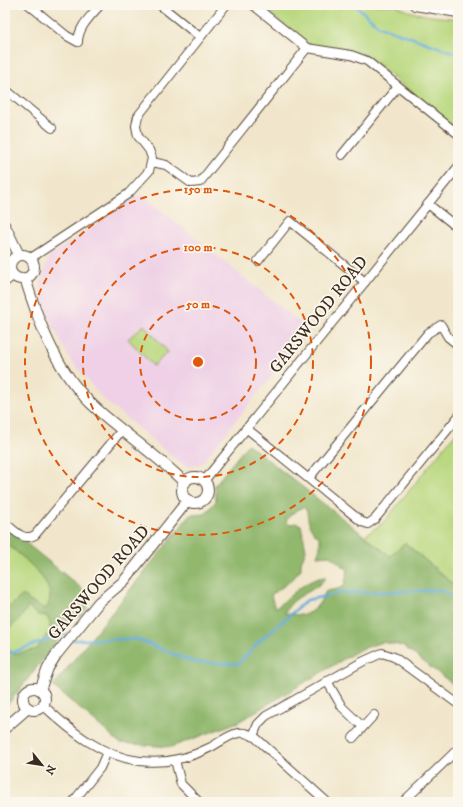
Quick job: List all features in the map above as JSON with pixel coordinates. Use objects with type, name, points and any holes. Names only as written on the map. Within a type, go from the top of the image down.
[{"type":"street","points":[[29,5],[67,36],[78,42],[83,26],[100,5]]},
{"type":"street","points":[[160,5],[200,37]]},
{"type":"street","points":[[31,258],[131,192],[149,171],[152,162],[150,152],[138,136],[136,126],[138,116],[226,5]]},
{"type":"street","points":[[253,5],[308,48],[360,57],[370,63],[458,134]]},
{"type":"street","points":[[415,5],[458,12]]},
{"type":"street","points":[[152,162],[166,165],[191,183],[200,184],[308,48]]},
{"type":"street","points":[[342,155],[398,86]]},
{"type":"street","points":[[5,89],[52,128]]},
{"type":"street","name":"GARSWOOD ROAD","points":[[204,481],[458,167]]},
{"type":"street","points":[[428,204],[458,228]]},
{"type":"street","points":[[258,261],[290,221],[364,282]]},
{"type":"street","points":[[5,226],[19,255]]},
{"type":"street","points":[[19,255],[25,255],[31,258],[34,268],[31,274],[25,278],[17,277],[11,269],[11,262],[19,255]]},
{"type":"street","points":[[5,282],[14,275]]},
{"type":"street","points":[[25,278],[40,326],[60,365],[83,396],[185,482]]},
{"type":"street","points":[[309,478],[428,333],[440,325],[448,337],[458,345]]},
{"type":"street","points":[[246,428],[362,522],[371,523],[458,417]]},
{"type":"street","points":[[5,523],[22,536],[30,537],[37,533],[122,430]]},
{"type":"street","points":[[196,477],[204,481],[207,489],[205,497],[198,502],[188,500],[182,490],[185,482],[196,477]]},
{"type":"street","name":"GARSWOOD ROAD","points":[[40,690],[48,668],[56,655],[83,624],[99,602],[129,576],[188,500]]},
{"type":"street","points":[[253,736],[258,724],[263,718],[362,662],[384,653],[394,657],[458,704]]},
{"type":"street","points":[[327,681],[342,707],[363,727]]},
{"type":"street","points":[[34,688],[40,690],[45,697],[44,706],[36,710],[28,708],[23,699],[27,691],[34,688]]},
{"type":"street","points":[[44,706],[85,740],[107,752],[140,761],[175,760],[200,752],[234,734],[243,732],[253,736],[326,802]]},
{"type":"street","points":[[5,728],[28,708]]},
{"type":"street","points":[[353,738],[374,715]]},
{"type":"street","points":[[403,802],[458,748]]},
{"type":"street","points":[[73,802],[99,770],[107,752]]},
{"type":"street","points":[[175,760],[181,784],[199,802]]},
{"type":"shaded area","points":[[141,194],[309,330],[201,464],[190,467],[179,462],[104,400],[69,358],[52,324],[53,323],[50,321],[41,293],[40,284],[49,256]]},
{"type":"green space","points":[[260,5],[396,5],[417,13],[458,19],[458,131],[368,57],[362,54],[309,45]]},
{"type":"green space","points":[[144,325],[168,352],[153,366],[128,339]]},
{"type":"green space","points":[[458,430],[458,588],[405,543],[390,556],[364,536],[383,523]]},
{"type":"green space","points":[[248,444],[390,556],[405,543],[458,588],[458,688],[403,646],[382,642],[359,650],[238,722],[171,747],[120,743],[53,686],[190,515],[205,514],[216,501],[215,485]],"holes":[[[303,507],[307,511],[310,526],[320,538],[320,548],[317,556],[329,555],[348,570],[344,586],[338,589],[326,591],[315,609],[300,615],[285,613],[288,607],[298,597],[316,587],[326,577],[312,580],[294,592],[277,607],[274,606],[271,595],[292,580],[301,569],[301,562],[306,550],[301,525],[295,523],[290,525],[286,521],[291,514]]]},
{"type":"green space","points":[[5,526],[86,592],[87,609],[80,616],[69,617],[63,627],[55,630],[50,628],[50,623],[47,616],[38,615],[28,607],[20,619],[5,632],[5,611],[23,595],[31,602],[46,609],[50,600],[49,590],[38,572],[5,542]]},
{"type":"green space","points":[[5,532],[89,599],[5,702]]},
{"type":"green space","points":[[57,633],[58,640],[5,708],[5,648],[15,654],[37,649],[47,634]]},
{"type":"waterway","points":[[355,5],[379,26],[458,54]]},
{"type":"waterway","points":[[72,640],[137,639],[193,662],[238,664],[262,639],[307,600],[341,593],[441,590],[458,600]]},
{"type":"waterway","points":[[5,655],[64,634],[68,637]]}]
